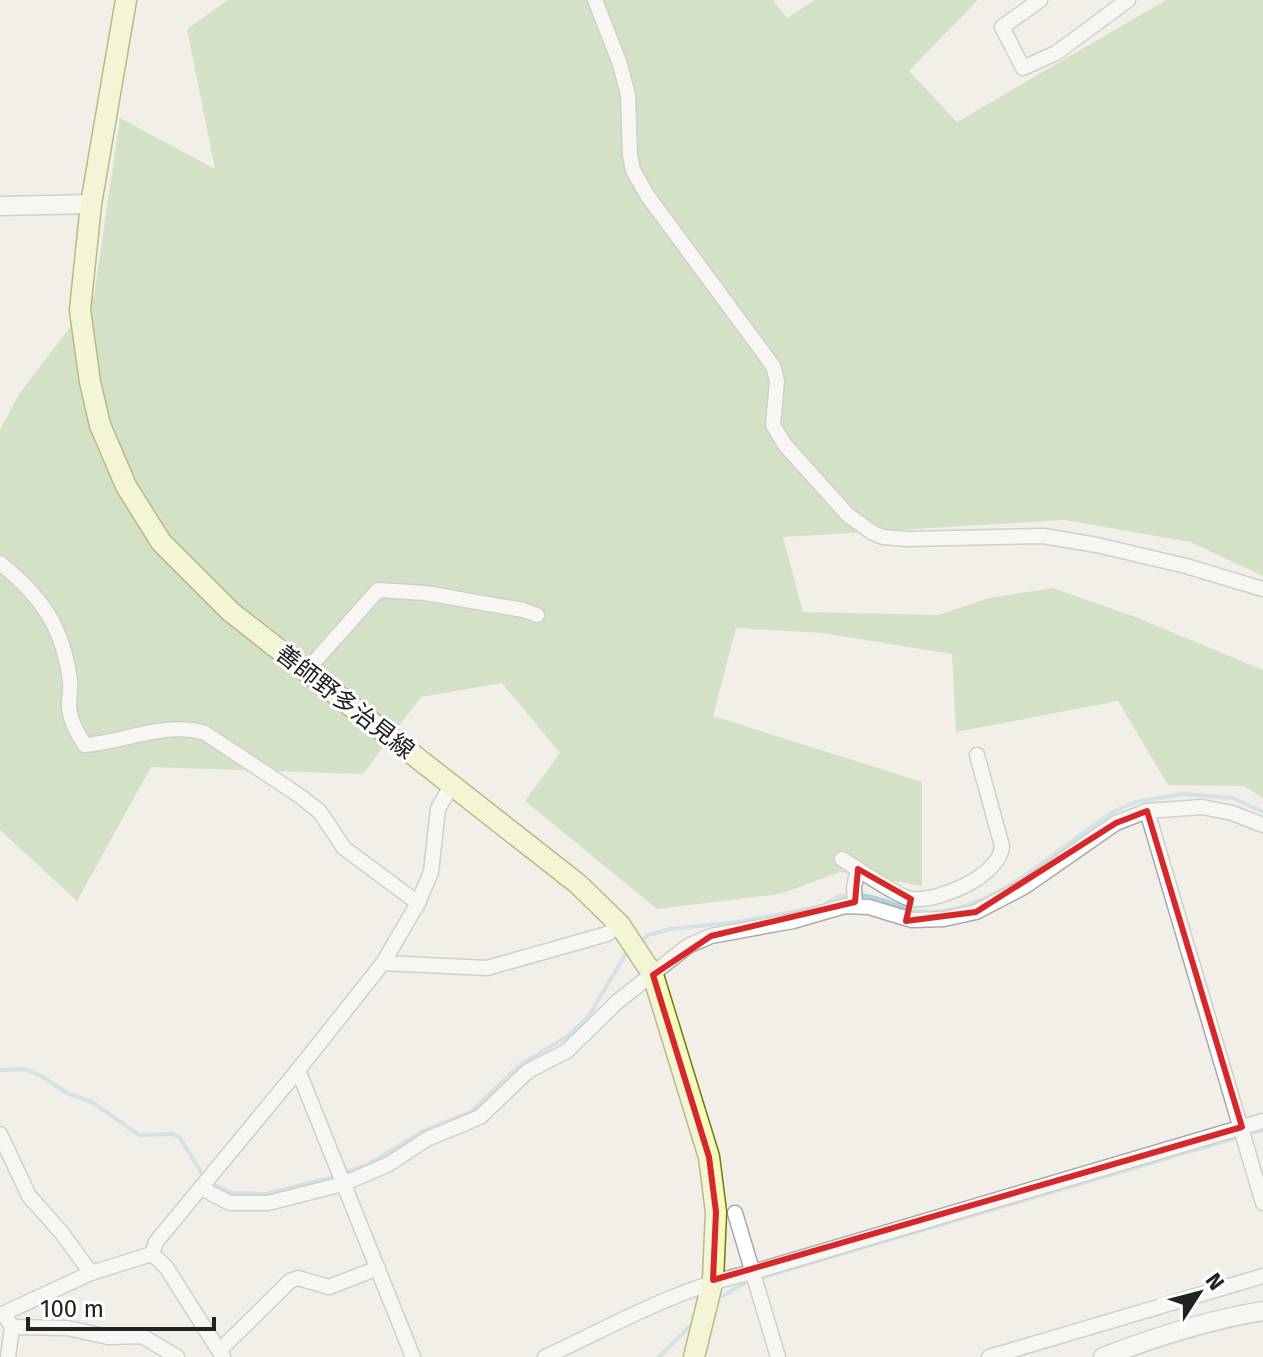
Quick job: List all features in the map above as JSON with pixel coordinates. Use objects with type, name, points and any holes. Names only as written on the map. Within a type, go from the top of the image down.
[{"type":"main road","name":"善師野多治見線","points":[[126,0],[91,204],[80,310],[90,382],[100,425],[126,486],[161,542],[183,566],[231,612],[578,884],[630,939],[653,975],[709,1157],[716,1212],[713,1280],[694,1357]]},
{"type":"street","points":[[595,0],[620,64],[628,95],[633,170],[647,195],[773,366],[777,381],[773,425],[785,445],[859,525],[883,537],[908,539],[1043,536],[1097,545],[1263,589]]},
{"type":"street","points":[[1040,0],[1002,27],[1023,68],[1056,53],[1128,0]]},
{"type":"street","points":[[0,206],[91,204]]},
{"type":"street","points":[[0,563],[27,585],[54,622],[67,663],[72,723],[85,745],[152,732],[192,729],[205,733],[300,796],[320,812],[344,848],[418,903]]},
{"type":"street","points":[[306,671],[378,590],[425,593],[537,615]]},
{"type":"street","points":[[842,859],[911,899],[939,894],[981,879],[1002,855],[1002,846],[977,755]]},
{"type":"street","points":[[152,1254],[156,1242],[383,963],[418,903],[431,872],[438,809],[451,786]]},
{"type":"street","points":[[201,1188],[230,1203],[268,1203],[343,1184],[389,1164],[427,1139],[480,1117],[528,1071],[567,1051],[617,1002],[688,946],[711,936],[793,921],[855,904],[906,919],[944,919],[976,912],[1001,901],[1116,823],[1147,811],[1202,807],[1232,813],[1263,825]]},
{"type":"street","points":[[1147,811],[1263,1203]]},
{"type":"street","points":[[855,904],[854,887],[858,869]]},
{"type":"street","points":[[906,919],[911,899]]},
{"type":"street","points":[[383,963],[487,968],[607,934],[630,939]]},
{"type":"street","points":[[298,1070],[413,1357]]},
{"type":"street","points":[[545,1357],[657,1302],[713,1280],[753,1272],[1263,1121]]},
{"type":"street","points":[[0,1134],[29,1196],[91,1273]]},
{"type":"street","points":[[735,1213],[778,1357]]},
{"type":"street","points":[[152,1254],[166,1267],[221,1354],[290,1281],[298,1278],[329,1287],[378,1268]]},
{"type":"street","points":[[5,1319],[91,1273],[152,1254]]},
{"type":"street","points":[[989,1357],[1263,1276]]},
{"type":"street","points":[[1103,1357],[1223,1317],[1263,1311]]},
{"type":"street","points":[[5,1319],[8,1357]]},
{"type":"street","points":[[5,1319],[108,1337],[142,1336],[177,1357]]},
{"type":"highlighted area","points":[[1147,811],[1242,1127],[713,1280],[716,1212],[709,1157],[653,975],[711,936],[855,902],[858,869],[911,899],[906,921],[976,912],[1116,823]]},
{"type":"green space","points":[[228,0],[773,0],[787,18],[815,0],[978,0],[909,71],[957,122],[1166,0],[1263,0],[1263,576],[1190,542],[1065,520],[783,537],[803,612],[938,615],[989,598],[1053,588],[1138,618],[1263,670],[1263,798],[1244,786],[1168,785],[1118,701],[956,732],[952,654],[822,633],[736,628],[713,716],[922,782],[922,886],[840,872],[780,894],[657,909],[525,801],[560,753],[502,683],[421,697],[363,774],[151,767],[77,901],[0,830],[0,430],[19,394],[94,296],[120,118],[215,169],[187,29]]},
{"type":"waterway","points":[[860,895],[919,911],[945,911],[971,904],[1023,877],[1095,824],[1136,802],[1183,794],[1233,798],[1263,812]]},
{"type":"waterway","points":[[640,942],[648,935],[670,929],[738,922],[823,906],[839,896],[851,895]]},
{"type":"waterway","points":[[211,1183],[232,1193],[266,1194],[329,1178],[367,1165],[425,1130],[471,1112],[521,1064],[567,1037],[588,1017],[631,950]]},
{"type":"waterway","points":[[0,1070],[25,1069],[43,1077],[67,1093],[92,1102],[139,1135],[173,1134],[180,1138],[204,1177]]},
{"type":"waterway","points":[[1247,1134],[1263,1130]]},
{"type":"waterway","points":[[723,1296],[746,1282],[1239,1137]]},
{"type":"waterway","points":[[659,1357],[691,1325]]}]
